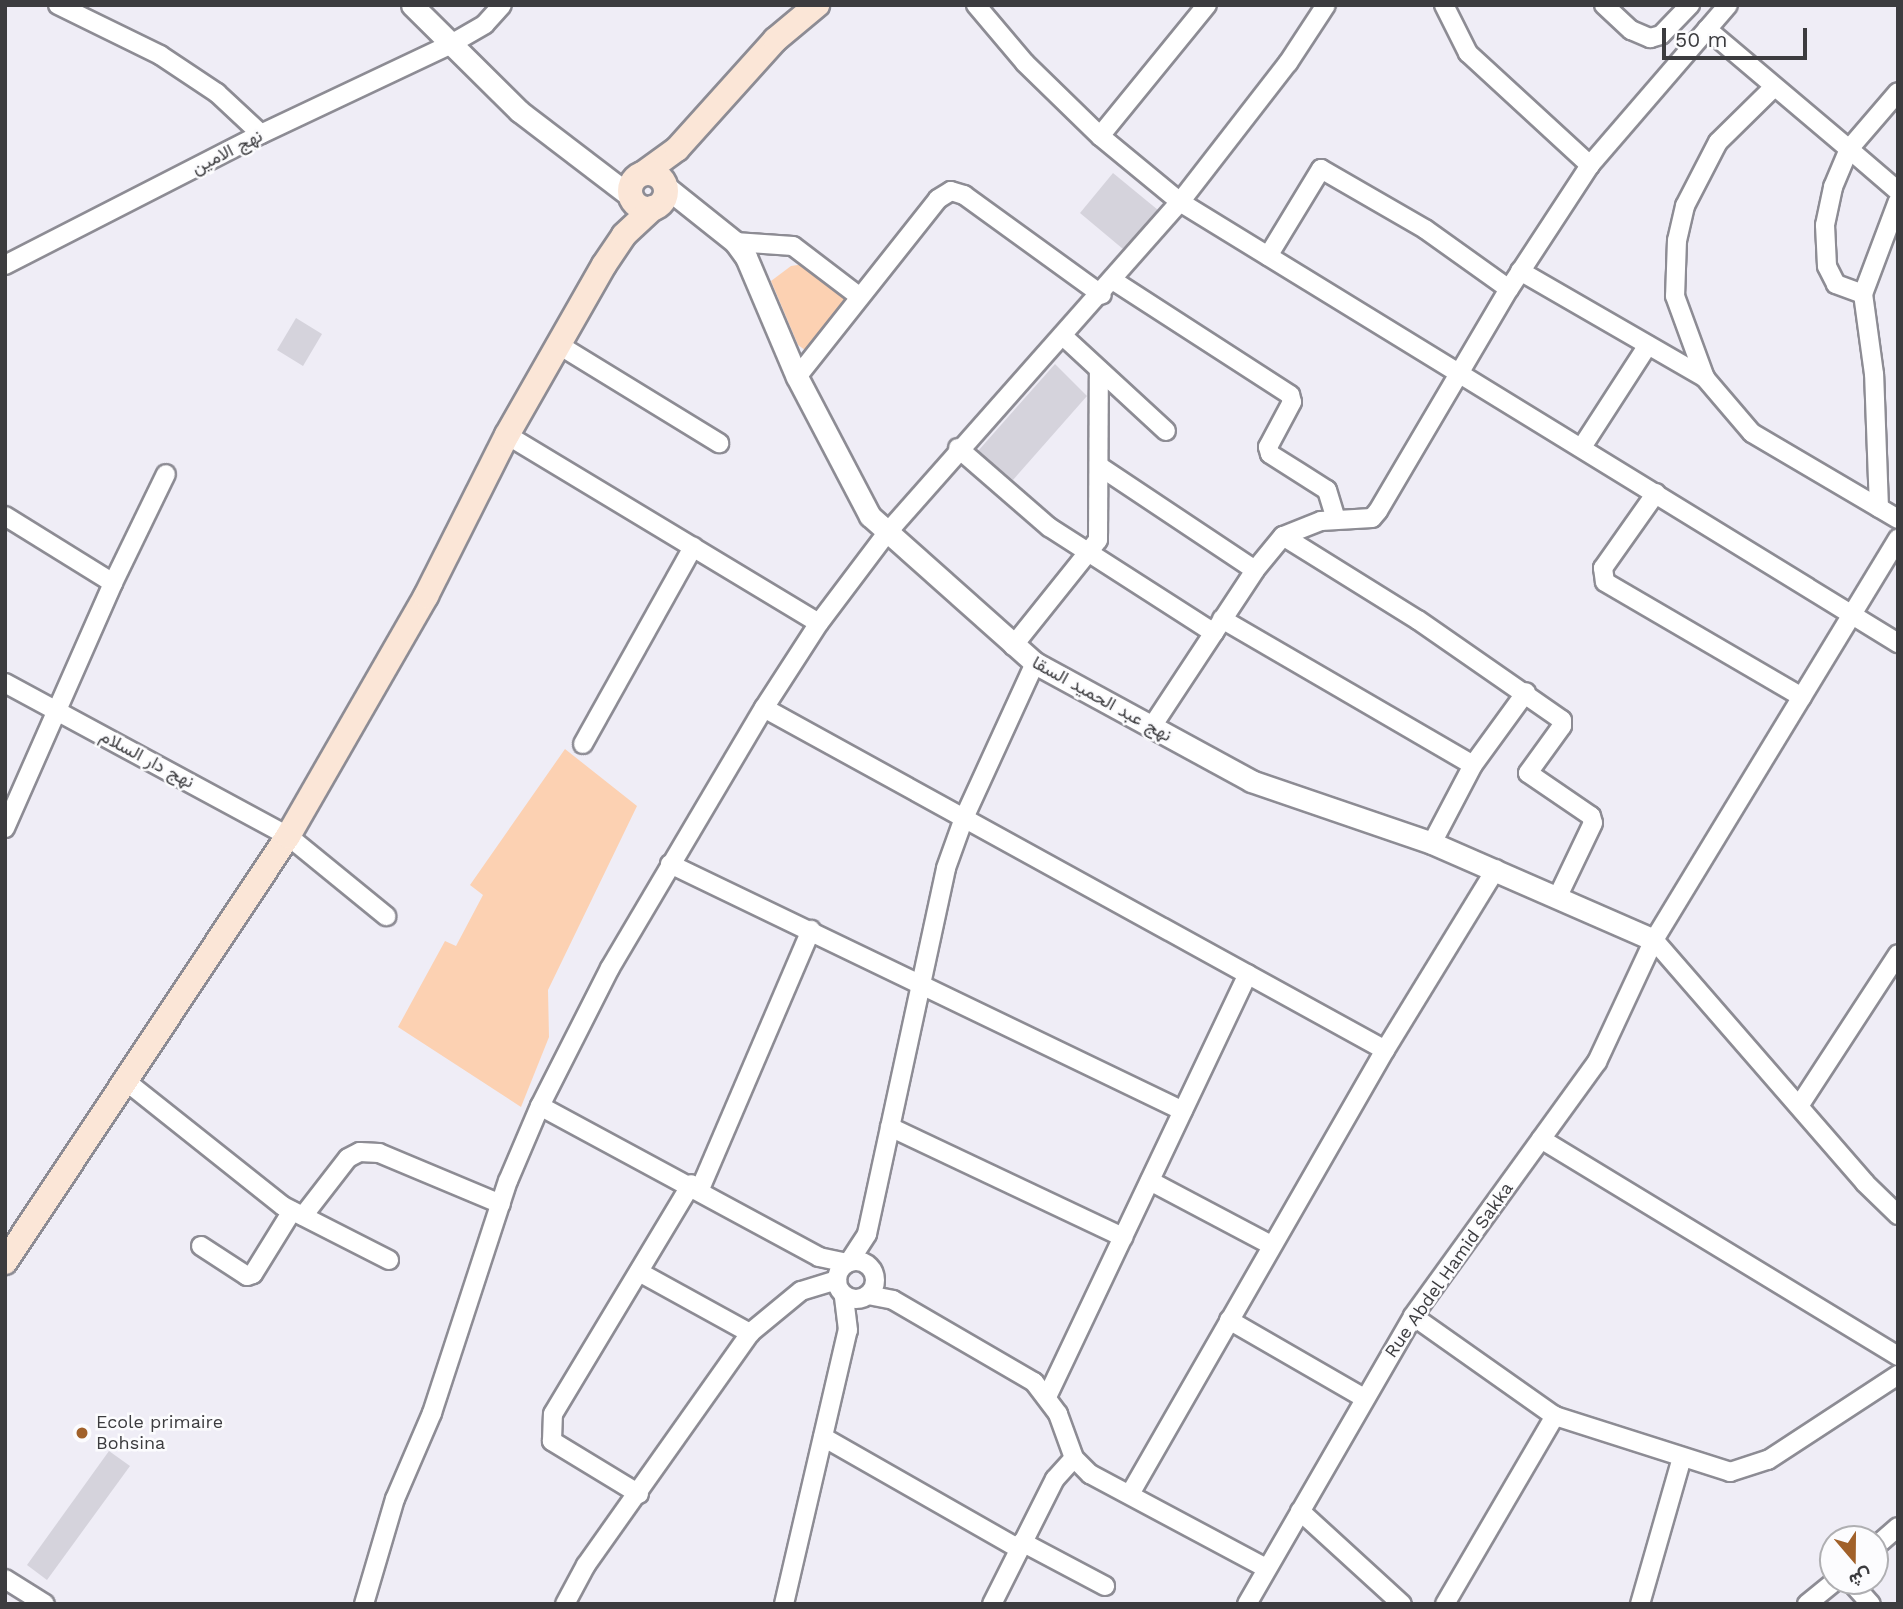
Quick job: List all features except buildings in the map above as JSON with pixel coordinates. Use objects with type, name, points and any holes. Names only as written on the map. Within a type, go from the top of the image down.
[{"type":"main road","points":[[604,265],[638,181],[687,137],[775,40],[817,5]]},
{"type":"main road","points":[[5,1262],[288,836],[426,596],[507,435],[604,265],[624,235],[658,200],[687,137]]},
{"type":"main road","points":[[638,181],[660,177],[658,200]]},
{"type":"main road","points":[[638,181],[638,206],[658,200]]},
{"type":"street","points":[[58,5],[160,55],[216,93],[261,134]]},
{"type":"street","points":[[412,5],[519,111],[595,165],[638,181]]},
{"type":"street","name":"نهج الامين","points":[[5,265],[261,134],[451,44],[485,24],[502,5]]},
{"type":"street","points":[[976,5],[1025,63],[1100,136],[1180,202],[1458,376],[1582,447],[1898,643]]},
{"type":"street","points":[[1100,136],[1207,5]]},
{"type":"street","points":[[364,1604],[395,1499],[432,1413],[501,1204],[540,1106],[579,1025],[670,864],[819,623],[886,534],[958,448],[1108,288],[1180,202],[1288,63],[1326,5]]},
{"type":"street","points":[[1444,5],[1468,53],[1590,165]]},
{"type":"street","points":[[1604,5],[1631,30],[1650,38],[1661,35],[1690,5]]},
{"type":"street","points":[[1151,728],[1255,570],[1283,536],[1321,521],[1372,518],[1509,289],[1590,165],[1728,5]]},
{"type":"street","points":[[1707,29],[1773,88],[1898,191]]},
{"type":"street","points":[[1705,378],[1675,296],[1677,240],[1685,206],[1718,142],[1773,88]]},
{"type":"street","points":[[1863,294],[1836,284],[1827,266],[1825,225],[1833,187],[1849,149],[1898,92]]},
{"type":"street","points":[[1268,256],[1321,169],[1425,229],[1509,289]]},
{"type":"street","points":[[797,377],[938,199],[951,191],[964,195],[1108,288],[1290,395],[1292,402],[1268,447],[1270,454],[1327,490],[1336,520]]},
{"type":"street","name":"نهج عبد الحميد السقا","points":[[658,200],[702,217],[735,242],[746,257],[797,377],[857,497],[886,534],[1035,663],[1251,781],[1432,843],[1654,940]]},
{"type":"street","points":[[1879,508],[1874,374],[1863,294],[1898,201]]},
{"type":"street","points":[[735,242],[793,246],[860,297]]},
{"type":"street","points":[[1521,271],[1705,378],[1752,433],[1898,519]]},
{"type":"street","points":[[1063,336],[1166,431]]},
{"type":"street","points":[[559,345],[719,443]]},
{"type":"street","points":[[1582,447],[1648,345]]},
{"type":"street","points":[[1013,646],[1089,556],[1098,540],[1099,370]]},
{"type":"street","points":[[507,435],[819,623]]},
{"type":"street","points":[[958,448],[1049,527],[1089,556],[1473,765]]},
{"type":"street","points":[[1099,466],[1255,570]]},
{"type":"street","points":[[5,828],[113,583],[166,474]]},
{"type":"street","points":[[1656,493],[1603,568],[1605,582],[1802,697]]},
{"type":"street","points":[[5,516],[113,583]]},
{"type":"street","points":[[1283,536],[1557,714],[1562,726],[1528,773],[1593,819],[1558,896]]},
{"type":"street","name":"Rue Abdel Hamid Sakka","points":[[1247,1604],[1413,1316],[1597,1062],[1654,940],[1898,538]]},
{"type":"street","points":[[583,744],[693,547]]},
{"type":"street","points":[[784,1604],[848,1330],[870,1285],[867,1234],[937,901],[964,818],[1035,663]]},
{"type":"street","name":"نهج دار السلام","points":[[5,683],[288,836],[386,916]]},
{"type":"street","points":[[1432,843],[1473,765],[1526,692]]},
{"type":"street","points":[[764,708],[1385,1050]]},
{"type":"street","points":[[670,864],[1183,1111]]},
{"type":"street","points":[[1130,1494],[1385,1050],[1496,869]]},
{"type":"street","points":[[639,1494],[552,1441],[553,1414],[639,1272],[695,1187],[811,930]]},
{"type":"street","points":[[1654,940],[1898,1215]]},
{"type":"street","points":[[1800,1106],[1898,954]]},
{"type":"street","points":[[1047,1397],[1248,974]]},
{"type":"street","points":[[127,1082],[298,1214],[389,1260]]},
{"type":"street","points":[[540,1106],[695,1187],[819,1257],[843,1275],[870,1285],[1034,1382],[1047,1397],[1074,1458],[1090,1474],[1266,1568]]},
{"type":"street","points":[[890,1127],[1123,1237]]},
{"type":"street","points":[[1541,1139],[1898,1356]]},
{"type":"street","points":[[201,1246],[247,1276],[253,1274],[298,1214],[348,1158],[360,1152],[379,1153],[501,1204]]},
{"type":"street","points":[[1150,1181],[1271,1245]]},
{"type":"street","points":[[848,1330],[843,1275],[867,1234]]},
{"type":"street","points":[[565,1604],[586,1565],[639,1494],[712,1381],[750,1333],[801,1291],[843,1275],[861,1261],[870,1285]]},
{"type":"street","points":[[639,1272],[750,1333]]},
{"type":"street","points":[[1413,1316],[1555,1416],[1730,1472],[1749,1469],[1898,1375]]},
{"type":"street","points":[[1228,1320],[1364,1398]]},
{"type":"street","points":[[1446,1604],[1555,1416]]},
{"type":"street","points":[[823,1437],[1020,1545],[1105,1586]]},
{"type":"street","points":[[992,1604],[1055,1479],[1074,1458]]},
{"type":"street","points":[[1640,1604],[1682,1458]]},
{"type":"street","points":[[1300,1511],[1383,1597],[1402,1604]]},
{"type":"street","points":[[5,1579],[45,1604]]},
{"type":"shaded area","points":[[804,264],[845,299],[805,350],[798,345],[771,281],[791,266]]},
{"type":"shaded area","points":[[565,749],[637,806],[548,990],[549,1037],[521,1107],[398,1027],[445,941],[456,946],[483,895],[470,885]]},
{"type":"place","name":"Ecole primaire Bohsina","points":[[82,1433]]}]
